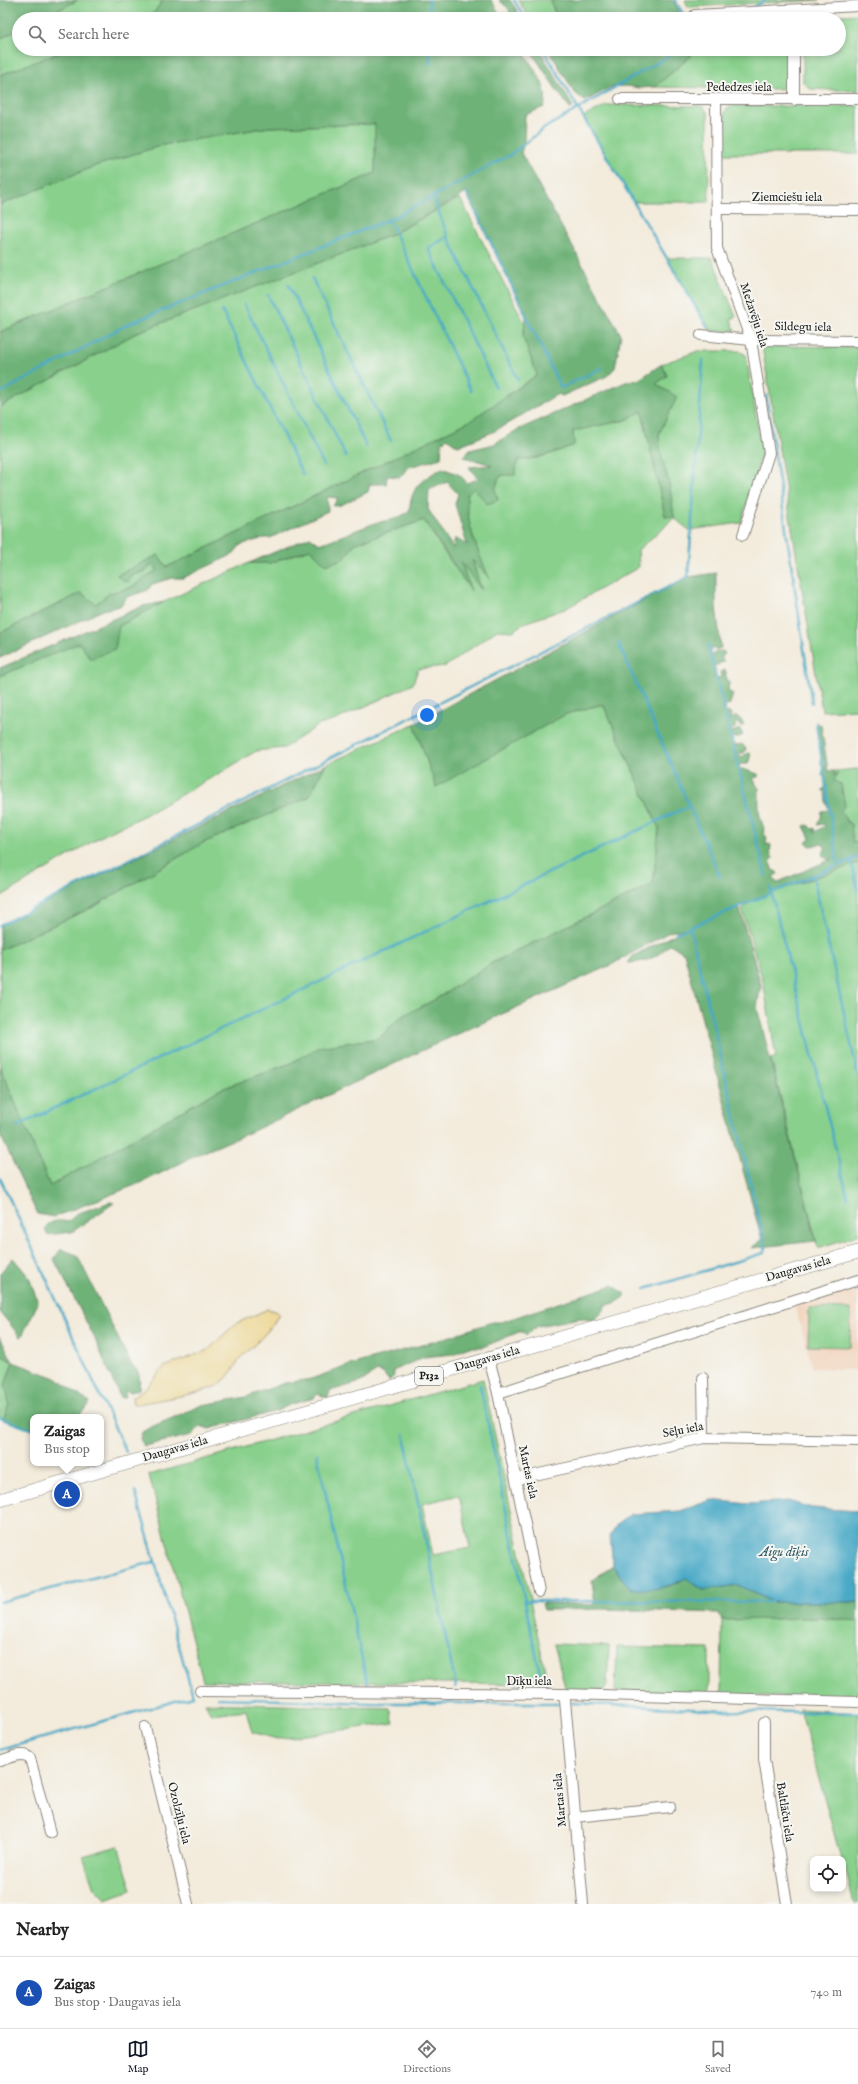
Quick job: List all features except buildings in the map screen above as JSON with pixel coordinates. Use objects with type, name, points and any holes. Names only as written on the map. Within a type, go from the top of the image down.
[{"type":"main road","name":"Daugavas iela","points":[[0,1500],[858,1252]]},
{"type":"street","points":[[810,12],[858,6]]},
{"type":"street","points":[[794,56],[794,100]]},
{"type":"street","name":"Pededzes iela","points":[[620,99],[858,100]]},
{"type":"street","name":"Mežavēju iela","points":[[716,100],[717,248],[751,340],[769,453],[743,535]]},
{"type":"street","name":"Ziemciešu iela","points":[[717,209],[858,210]]},
{"type":"street","name":"Sildegu iela","points":[[701,335],[751,340],[858,341]]},
{"type":"street","points":[[498,1393],[858,1280]]},
{"type":"street","name":"Martas iela","points":[[489,1359],[498,1393],[539,1592]]},
{"type":"street","points":[[703,1378],[704,1438]]},
{"type":"street","name":"Sēļu iela","points":[[516,1479],[704,1438],[858,1441]]},
{"type":"street","name":"Dīķu iela","points":[[200,1691],[563,1694],[858,1702]]},
{"type":"street","name":"Martas iela","points":[[563,1694],[565,1700],[583,1904]]},
{"type":"street","name":"Baltlāču iela","points":[[764,1723],[764,1759],[787,1904]]},
{"type":"street","name":"Ozolzīļu iela","points":[[145,1727],[188,1904]]},
{"type":"street","points":[[0,1761],[21,1755],[26,1755],[30,1758],[50,1833]]},
{"type":"street","points":[[575,1817],[670,1807]]},
{"type":"shaded area","points":[[858,1284],[858,1370],[813,1368],[794,1304]]},
{"type":"green space","points":[[0,0],[78,0],[54,12],[12,12],[12,33],[0,39]]},
{"type":"green space","points":[[78,0],[163,0],[154,12],[54,12]]},
{"type":"green space","points":[[163,0],[491,0],[499,12],[154,12]]},
{"type":"green space","points":[[499,0],[510,0],[518,12],[510,12],[509,9]]},
{"type":"green space","points":[[518,0],[550,0],[554,12],[526,12]]},
{"type":"green space","points":[[551,0],[673,0],[679,12],[555,12]]},
{"type":"green space","points":[[685,0],[819,0],[688,7]]},
{"type":"green space","points":[[858,14],[858,91],[810,89],[803,82],[803,56],[846,56],[846,15]]},
{"type":"green space","points":[[12,33],[12,56],[50,56],[0,75],[0,39]]},
{"type":"green space","points":[[50,56],[526,56],[539,76],[545,92],[545,99],[544,107],[525,115],[524,143],[521,153],[621,335],[615,368],[607,376],[562,396],[558,394],[493,432],[458,446],[447,438],[442,443],[441,458],[409,467],[400,477],[387,476],[386,484],[370,484],[368,492],[341,505],[333,506],[338,498],[327,497],[328,511],[270,538],[264,538],[240,545],[234,554],[183,578],[172,578],[152,584],[148,590],[127,597],[120,606],[103,610],[0,658],[0,633],[81,593],[96,604],[110,593],[130,588],[157,570],[154,563],[144,572],[133,574],[128,582],[122,580],[117,575],[158,555],[167,567],[470,421],[537,375],[523,337],[526,316],[466,193],[391,235],[138,332],[0,407],[0,332],[375,173],[375,124],[269,127],[163,145],[95,166],[0,205],[0,75]]},
{"type":"green space","points":[[534,56],[543,56],[573,107],[571,109],[560,94]]},
{"type":"green space","points":[[552,56],[691,56],[655,87],[611,87],[585,101],[575,93]]},
{"type":"green space","points":[[691,56],[789,56],[789,82],[781,89],[655,87]]},
{"type":"green space","points":[[607,105],[702,106],[708,113],[709,202],[634,202],[583,117]]},
{"type":"green space","points":[[730,106],[858,106],[858,154],[724,154],[724,113]]},
{"type":"green space","points":[[376,124],[375,173],[0,332],[0,205],[95,166],[163,145],[269,127]]},
{"type":"green space","points":[[460,198],[525,324],[523,337],[537,375],[470,421],[167,567],[158,555],[133,574],[144,572],[154,563],[157,570],[130,588],[110,593],[96,604],[81,593],[0,633],[0,407],[138,332],[391,235]]},
{"type":"green space","points":[[667,258],[712,258],[736,317],[731,319],[735,331],[710,331]]},
{"type":"green space","points":[[762,346],[858,347],[858,709],[822,711]]},
{"type":"green space","points":[[698,351],[739,351],[746,355],[762,452],[741,523],[689,530],[674,518],[638,550],[639,567],[565,609],[524,623],[513,631],[497,630],[446,666],[418,669],[413,684],[336,720],[319,725],[284,748],[256,751],[145,815],[100,837],[0,897],[0,676],[119,626],[164,602],[249,563],[270,563],[310,549],[345,558],[354,544],[424,520],[470,589],[461,561],[481,589],[472,559],[489,577],[480,558],[470,527],[467,495],[474,488],[497,500],[495,490],[499,477],[504,475],[518,460],[540,457],[574,445],[573,431],[626,420],[642,411],[665,516],[674,517],[670,488],[660,450],[659,434],[667,417],[656,384],[667,376],[662,364]]},
{"type":"green space","points":[[662,364],[667,376],[656,384],[677,397],[659,434],[660,450],[670,488],[674,517],[665,516],[642,411],[626,420],[573,431],[574,445],[540,457],[518,460],[515,475],[504,475],[499,477],[495,490],[498,500],[487,504],[474,488],[467,495],[468,517],[477,549],[490,579],[472,560],[482,591],[461,562],[471,591],[424,520],[354,544],[345,558],[326,565],[310,549],[270,563],[249,563],[310,537],[320,544],[375,523],[395,519],[409,512],[412,496],[418,485],[442,468],[460,475],[467,483],[478,479],[469,467],[492,465],[464,457],[470,450],[494,444],[517,430],[628,381],[638,380]],"holes":[[[447,482],[458,494],[455,504],[467,545],[455,538],[453,548],[428,509],[429,490]]]},
{"type":"green space","points":[[716,573],[716,605],[721,648],[716,650],[713,647],[710,651],[712,656],[715,652],[723,651],[725,653],[721,659],[724,661],[714,667],[716,670],[714,674],[718,678],[721,677],[720,672],[724,670],[727,673],[725,674],[729,683],[728,691],[733,694],[730,704],[725,706],[726,715],[728,712],[731,713],[730,719],[737,716],[744,726],[740,726],[736,721],[735,728],[730,730],[732,732],[740,729],[743,735],[736,738],[732,737],[732,741],[736,746],[742,744],[746,749],[744,753],[738,753],[742,757],[748,753],[751,754],[748,764],[740,764],[739,768],[758,774],[758,777],[753,778],[759,788],[760,814],[765,830],[764,834],[767,837],[766,845],[771,845],[770,853],[773,858],[770,863],[773,871],[776,871],[778,874],[773,876],[776,883],[832,859],[827,859],[822,855],[826,847],[821,844],[810,846],[806,843],[810,838],[804,826],[808,825],[812,829],[815,828],[815,832],[825,826],[824,824],[817,825],[821,818],[822,811],[829,810],[826,803],[825,792],[822,790],[827,786],[825,776],[821,775],[824,771],[824,765],[820,763],[823,760],[816,723],[821,725],[828,771],[834,771],[834,775],[838,773],[834,781],[841,784],[845,806],[841,810],[847,822],[851,824],[853,843],[858,842],[858,863],[771,893],[739,907],[761,985],[757,1007],[816,1241],[751,1248],[762,1240],[684,953],[670,944],[656,956],[641,962],[628,963],[633,956],[687,928],[669,932],[611,965],[438,1043],[251,1132],[197,1155],[143,1182],[54,1217],[37,1214],[0,1134],[0,1066],[50,1186],[219,1090],[291,1063],[319,1047],[379,1038],[401,1017],[436,999],[492,963],[653,884],[659,828],[603,704],[566,714],[436,787],[414,724],[688,577]]},
{"type":"green space","points":[[164,602],[119,626],[115,649],[91,659],[79,643],[0,676],[0,668],[143,606]]},
{"type":"green space","points":[[603,704],[659,828],[653,884],[492,963],[436,999],[401,1017],[379,1038],[319,1047],[291,1063],[219,1090],[50,1186],[0,1066],[0,950],[95,906],[203,843],[309,797],[325,765],[414,724],[436,786],[566,714]]},
{"type":"green space","points":[[325,765],[309,797],[203,843],[95,906],[0,950],[0,925]]},
{"type":"green space","points":[[858,769],[858,831],[855,836],[858,842],[853,844],[851,824],[847,821],[840,808],[834,771]]},
{"type":"green space","points":[[858,863],[858,1235],[818,1248],[771,1059],[776,1057],[763,981],[742,909],[749,903],[778,890]]},
{"type":"green space","points":[[110,1202],[114,1203],[72,1232],[47,1235],[45,1228],[50,1223],[59,1221],[68,1222],[76,1214]]},
{"type":"green space","points":[[61,1249],[77,1255],[132,1366],[137,1370],[140,1379],[139,1389],[131,1392],[124,1391],[126,1396],[124,1398],[120,1397],[94,1337],[54,1259]]},
{"type":"green space","points":[[13,1258],[29,1277],[38,1303],[21,1338],[0,1312],[0,1273]]},
{"type":"green space","points":[[613,1285],[625,1294],[624,1297],[617,1302],[605,1305],[604,1310],[594,1321],[580,1318],[538,1326],[526,1335],[523,1332],[519,1332],[483,1347],[469,1347],[453,1354],[424,1357],[393,1371],[394,1376],[389,1381],[383,1373],[377,1371],[361,1382],[330,1391],[328,1398],[318,1394],[314,1398],[291,1404],[277,1411],[209,1429],[201,1426],[192,1435],[144,1446],[140,1439],[142,1432],[149,1428],[202,1405],[246,1397],[285,1383],[311,1379],[350,1365],[436,1341],[492,1322],[501,1322]]},
{"type":"green space","points":[[809,1308],[851,1309],[850,1347],[808,1346]]},
{"type":"green space","points":[[0,1337],[13,1362],[0,1355]]},
{"type":"green space","points":[[0,1355],[13,1362],[5,1385],[9,1404],[3,1420],[0,1419]]},
{"type":"green space","points":[[13,1362],[56,1378],[90,1403],[81,1414],[30,1414],[30,1429],[3,1420],[9,1404],[5,1385]]},
{"type":"green space","points":[[483,1379],[548,1684],[203,1681],[149,1475]],"holes":[[[459,1495],[470,1548],[433,1555],[422,1504]]]},
{"type":"green space","points":[[613,1566],[630,1589],[670,1586],[686,1578],[703,1590],[738,1585],[772,1602],[858,1602],[858,1621],[818,1618],[722,1620],[718,1613],[603,1609],[544,1610],[542,1603],[595,1605],[592,1580]]},
{"type":"green space","points":[[818,1618],[858,1621],[858,1700],[721,1694],[722,1620]]},
{"type":"green space","points":[[554,1644],[609,1646],[607,1684],[604,1690],[566,1691]]},
{"type":"green space","points":[[617,1647],[709,1649],[709,1694],[615,1692]]},
{"type":"green space","points":[[205,1703],[390,1708],[394,1723],[277,1739],[252,1732],[246,1710],[211,1714]]},
{"type":"green space","points":[[800,1709],[858,1713],[858,1904],[854,1904],[846,1871],[846,1856],[840,1856]]},
{"type":"green space","points":[[118,1846],[132,1890],[105,1899],[94,1888],[83,1856]]},
{"type":"sand","points":[[268,1309],[279,1313],[276,1320],[267,1332],[241,1358],[229,1375],[220,1384],[204,1391],[192,1394],[133,1405],[132,1397],[148,1386],[164,1367],[208,1350],[235,1324]]},
{"type":"water","name":"Aigu dīķis","points":[[711,1500],[749,1504],[788,1501],[812,1508],[858,1511],[858,1602],[772,1602],[738,1585],[703,1590],[686,1578],[659,1588],[630,1589],[613,1566],[610,1536],[617,1524],[631,1514],[680,1511]]},
{"type":"waterway","points":[[429,0],[429,12]]},
{"type":"waterway","points":[[514,0],[521,12]]},
{"type":"waterway","points":[[675,0],[682,12]]},
{"type":"waterway","points":[[753,8],[766,0]]},
{"type":"waterway","points":[[430,56],[430,64]]},
{"type":"waterway","points":[[547,56],[707,326]]},
{"type":"waterway","points":[[0,393],[128,324],[393,218],[510,155],[545,128],[669,56]]},
{"type":"waterway","points":[[467,193],[561,388],[602,368]]},
{"type":"waterway","points":[[433,196],[448,237],[518,380]]},
{"type":"waterway","points":[[389,220],[471,391]]},
{"type":"waterway","points":[[448,237],[428,248],[496,388]]},
{"type":"waterway","points":[[312,278],[391,441]]},
{"type":"waterway","points":[[288,284],[366,446]]},
{"type":"waterway","points":[[268,295],[346,457]]},
{"type":"waterway","points":[[244,304],[324,466]]},
{"type":"waterway","points":[[222,311],[303,475]]},
{"type":"waterway","points":[[0,925],[688,577],[703,360]]},
{"type":"waterway","points":[[766,395],[812,703]]},
{"type":"waterway","points":[[618,642],[720,877]]},
{"type":"waterway","points":[[708,645],[766,876]]},
{"type":"waterway","points":[[816,723],[838,865]]},
{"type":"waterway","points":[[17,1126],[689,806]]},
{"type":"waterway","points":[[676,933],[858,857]]},
{"type":"waterway","points":[[851,860],[858,892]]},
{"type":"waterway","points":[[813,876],[858,1075]]},
{"type":"waterway","points":[[770,887],[848,1198]]},
{"type":"waterway","points":[[645,1289],[764,1253],[766,1249],[690,927]]},
{"type":"waterway","points":[[0,1178],[126,1452]]},
{"type":"waterway","points":[[480,1385],[543,1688]]},
{"type":"waterway","points":[[0,1418],[30,1429]]},
{"type":"waterway","points":[[404,1435],[456,1687]]},
{"type":"waterway","points":[[317,1454],[368,1686]]},
{"type":"waterway","points":[[0,1750],[193,1696],[135,1491]]},
{"type":"waterway","points":[[0,1602],[154,1562]]},
{"type":"waterway","points":[[525,1601],[772,1602]]},
{"type":"waterway","points":[[217,1698],[371,1703],[559,1703]]},
{"type":"waterway","points":[[572,1703],[732,1711],[858,1713]]},
{"type":"place","name":"Zaigas","points":[[67,1494]]}]
